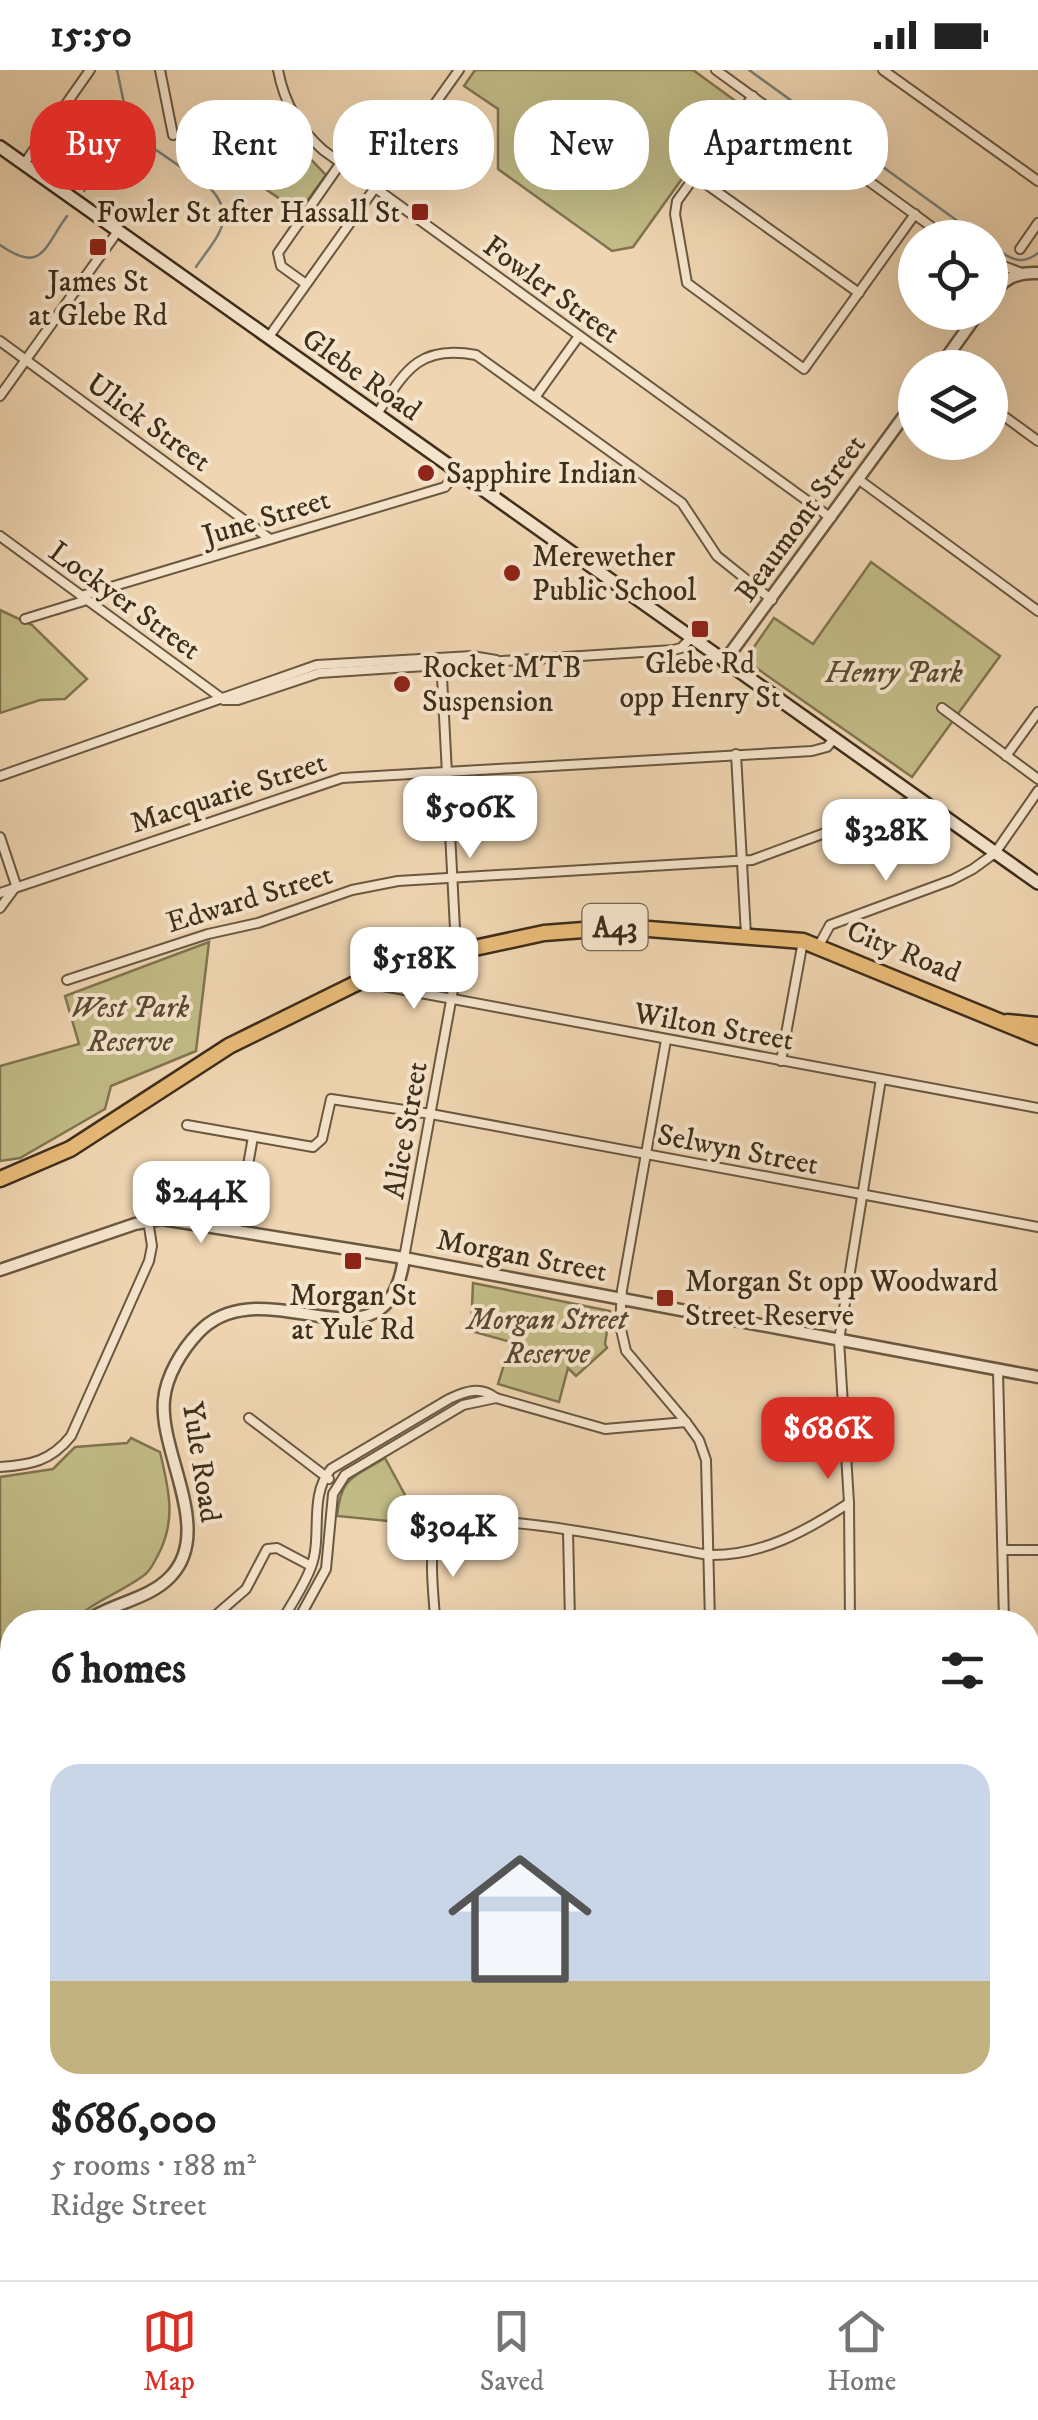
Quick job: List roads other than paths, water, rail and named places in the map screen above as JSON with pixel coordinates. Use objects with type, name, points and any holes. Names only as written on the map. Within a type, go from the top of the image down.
[{"type":"highway","name":"City Road","points":[[0,1179],[70,1149],[256,1032],[382,972],[457,951],[580,928],[746,935],[810,944],[1038,1038]]},
{"type":"highway","name":"City Road","points":[[1006,1022],[1038,1024]]},
{"type":"main road","name":"Glebe Road","points":[[0,147],[1038,883]]},
{"type":"street","points":[[24,164],[90,70]]},
{"type":"street","points":[[160,70],[173,135]]},
{"type":"street","name":"Fowler Street","points":[[278,70],[282,91],[302,129],[333,158]]},
{"type":"street","points":[[438,100],[459,70]]},
{"type":"street","points":[[716,70],[923,220]]},
{"type":"street","points":[[883,70],[1038,181]]},
{"type":"street","points":[[749,100],[752,96]]},
{"type":"street","points":[[306,284],[281,266],[278,253],[333,174]]},
{"type":"street","points":[[268,338],[375,190]]},
{"type":"street","name":"Fowler Street","points":[[379,190],[831,518]]},
{"type":"street","points":[[685,190],[675,214],[688,283],[804,369],[915,214]]},
{"type":"street","points":[[715,190],[859,293]]},
{"type":"street","points":[[1020,250],[1038,223]]},
{"type":"street","points":[[0,396],[118,231]]},
{"type":"street","points":[[1008,270],[1038,273]]},
{"type":"street","points":[[1008,281],[1022,273]]},
{"type":"street","points":[[536,396],[578,336]]},
{"type":"street","name":"Ulick Street","points":[[0,340],[271,540]]},
{"type":"street","points":[[376,414],[403,374],[417,362],[453,351],[476,356],[682,503],[717,556],[772,600]]},
{"type":"street","points":[[1008,419],[1038,441]]},
{"type":"street","name":"Beaumont Street","points":[[724,662],[898,425]]},
{"type":"street","name":"June Street","points":[[25,618],[445,487],[456,471]]},
{"type":"street","points":[[858,480],[1038,611]]},
{"type":"street","name":"Lockyer Street","points":[[0,536],[224,700]]},
{"type":"street","points":[[0,776],[224,700],[238,700],[319,673],[673,650],[691,638]]},
{"type":"street","name":"Alice Street","points":[[404,1258],[452,1000],[457,951],[442,677]]},
{"type":"street","points":[[942,708],[1038,778]]},
{"type":"street","points":[[1006,756],[1038,712]]},
{"type":"street","name":"Macquarie Street","points":[[0,893],[342,778],[821,749],[833,740]]},
{"type":"street","points":[[736,754],[746,935]]},
{"type":"street","points":[[781,1061],[810,944],[830,924],[952,880],[995,852],[1038,791]]},
{"type":"street","name":"Edward Street","points":[[67,980],[208,934],[258,924],[352,890],[398,881],[752,860],[917,799]]},
{"type":"street","points":[[0,836],[16,885],[0,908]]},
{"type":"street","name":"Wilton Street","points":[[383,986],[1038,1108]]},
{"type":"street","points":[[666,1040],[621,1299],[620,1325],[626,1351],[686,1422],[699,1440],[706,1460],[710,1610]]},
{"type":"street","points":[[850,1610],[849,1503],[840,1340],[881,1079]]},
{"type":"street","name":"Selwyn Street","points":[[253,1138],[313,1147],[318,1144],[330,1099],[430,1114],[1038,1228]]},
{"type":"street","points":[[187,1125],[253,1138],[236,1232]]},
{"type":"street","points":[[0,1467],[34,1464],[51,1456],[70,1436],[149,1261],[152,1246],[148,1220]]},
{"type":"street","name":"Morgan Street","points":[[0,1270],[148,1220],[162,1220],[404,1258],[1038,1377]]},
{"type":"street","name":"Yule Road","points":[[104,1610],[146,1594],[171,1576],[188,1544],[164,1400],[180,1357],[201,1329],[227,1313],[260,1306],[328,1318],[368,1316],[392,1298],[404,1258]]},
{"type":"street","points":[[998,1370],[1004,1610]]},
{"type":"street","points":[[287,1610],[312,1566],[320,1489],[325,1477],[332,1469],[467,1391],[486,1390],[496,1398],[606,1429],[686,1422]]},
{"type":"street","points":[[304,1610],[326,1569],[337,1484],[344,1475],[463,1405],[496,1398]]},
{"type":"street","points":[[250,1418],[337,1484]]},
{"type":"street","points":[[435,1610],[432,1547],[439,1532],[451,1523],[502,1520],[727,1555],[776,1544],[849,1503]]},
{"type":"street","points":[[568,1531],[570,1610]]},
{"type":"street","points":[[222,1610],[246,1589],[267,1549],[277,1548],[312,1566]]},
{"type":"street","points":[[1003,1550],[1038,1550]]},
{"type":"waterway","points":[[117,70],[130,132],[207,185],[222,207],[222,226],[196,267]]},
{"type":"waterway","points":[[749,70],[956,220]]},
{"type":"waterway","points":[[0,245],[25,257],[40,254],[67,216]]},
{"type":"waterway","points":[[1008,256],[1025,260],[1038,253]]},
{"type":"place","name":"Fowler St after Hassall St","points":[[420,212]]},
{"type":"place","name":"James St at Glebe Rd","points":[[98,247]]},
{"type":"place","name":"Sapphire Indian","points":[[426,473]]},
{"type":"place","name":"Merewether Public School","points":[[512,573]]},
{"type":"place","name":"Glebe Rd opp Henry St","points":[[700,629]]},
{"type":"place","name":"Rocket MTB Suspension","points":[[402,684]]},
{"type":"place","name":"Morgan St at Yule Rd","points":[[353,1261]]},
{"type":"place","name":"Morgan St opp Woodward Street Reserve","points":[[665,1298]]},
{"type":"park label","name":"Henry Park","points":[[894,672]]},
{"type":"park label","name":"West Park Reserve","points":[[130,1024]]},
{"type":"park label","name":"Morgan Street Reserve","points":[[547,1336]]}]
